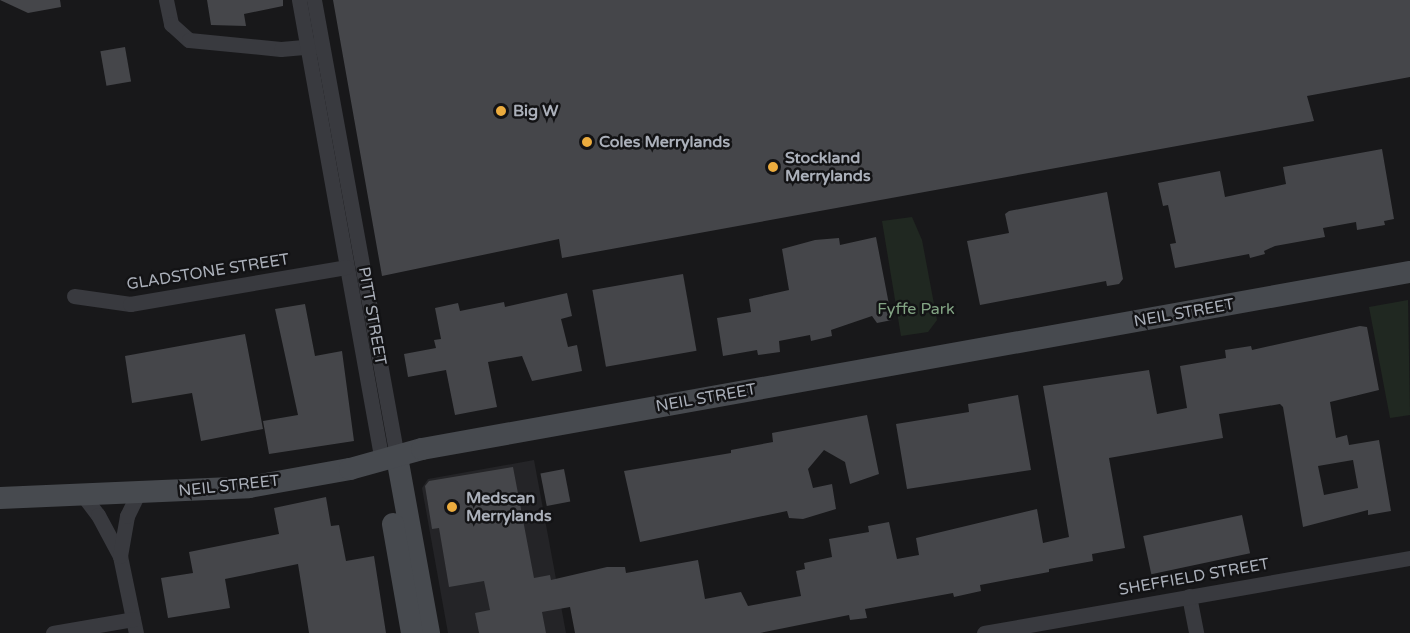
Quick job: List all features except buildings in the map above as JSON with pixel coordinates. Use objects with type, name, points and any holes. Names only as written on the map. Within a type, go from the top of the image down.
[{"type":"main road","name":"NEIL STREET","points":[[0,498],[138,494],[249,487],[389,459],[1410,272]]},
{"type":"main road","name":"PITT STREET","points":[[389,459],[412,633]]},
{"type":"main road","name":"PITT STREET","points":[[389,459],[429,633]]},
{"type":"street","points":[[166,0],[171,24],[189,40],[314,46]]},
{"type":"street","name":"PITT STREET","points":[[299,0],[314,46],[389,459]]},
{"type":"street","name":"PITT STREET","points":[[314,0],[314,46],[346,267],[389,459]]},
{"type":"street","name":"GLADSTONE STREET","points":[[74,296],[130,304],[346,267]]},
{"type":"street","points":[[53,633],[134,626],[120,556],[98,515],[82,494]]},
{"type":"street","points":[[120,556],[127,516],[138,494]]},
{"type":"street","name":"SHEFFIELD STREET","points":[[984,633],[1410,558]]},
{"type":"street","points":[[1189,596],[1196,633]]},
{"type":"shaded area","points":[[534,460],[566,633],[448,633],[422,488],[428,479]]},
{"type":"green space","name":"Fyffe Park","points":[[912,217],[922,240],[937,320],[928,332],[901,336],[882,221]]},
{"type":"green space","points":[[1408,300],[1410,415],[1390,418],[1369,307]]},
{"type":"place","name":"Big W","points":[[501,111]]},
{"type":"place","name":"Coles Merrylands","points":[[587,142]]},
{"type":"place","name":"Stockland Merrylands","points":[[773,167]]},
{"type":"place","name":"Medscan Merrylands","points":[[452,507]]}]
